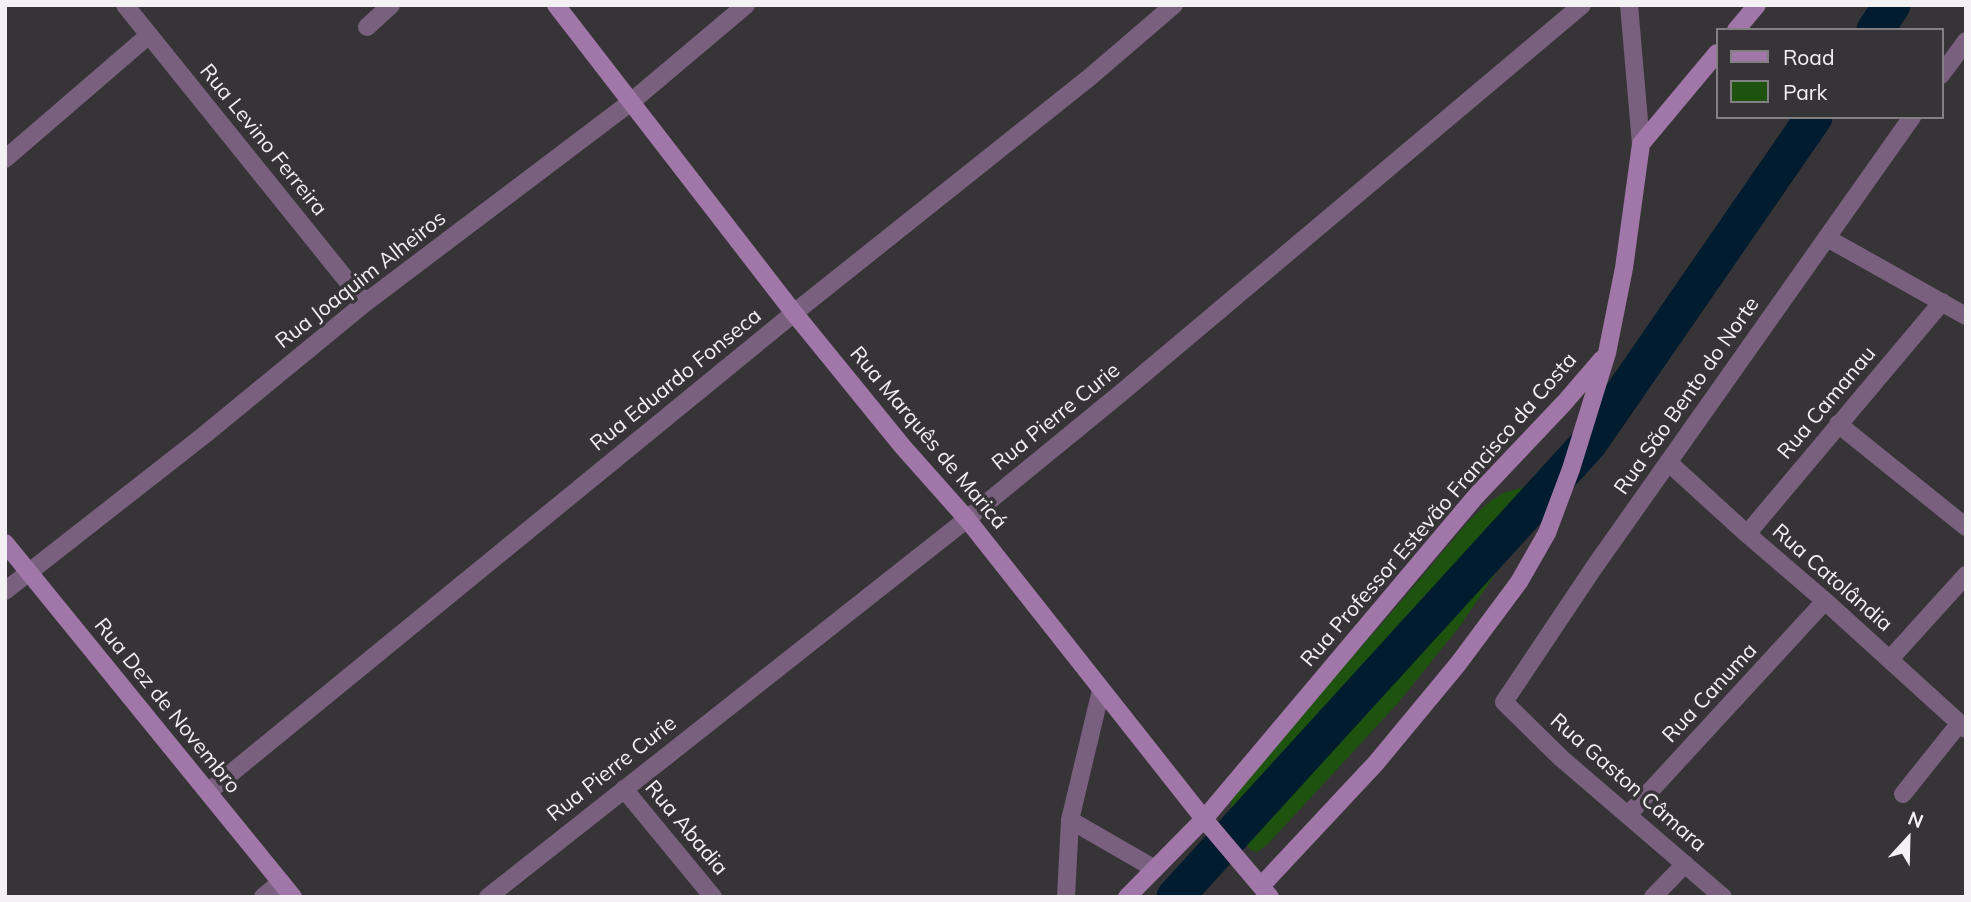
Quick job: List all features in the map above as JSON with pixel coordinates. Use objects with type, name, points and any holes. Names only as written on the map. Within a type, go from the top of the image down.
[{"type":"street","name":"Rua Levino Ferreira","points":[[125,5],[365,303]]},
{"type":"street","points":[[367,27],[391,5]]},
{"type":"street","name":"Rua Marquês de Maricá","points":[[556,5],[794,313],[903,447],[967,519],[1260,890]]},
{"type":"street","name":"Rua Joaquim Alheiros","points":[[5,591],[203,436],[365,303],[631,102],[746,5]]},
{"type":"street","name":"Rua Eduardo Fonseca","points":[[208,792],[794,313],[1080,85],[1174,5]]},
{"type":"street","points":[[1607,353],[1624,268],[1641,144],[1629,5]]},
{"type":"street","points":[[1738,28],[1757,5]]},
{"type":"street","name":"Rua Pierre Curie","points":[[488,897],[967,519],[1132,384],[1576,7]]},
{"type":"street","points":[[5,159],[149,35]]},
{"type":"street","points":[[1943,72],[1966,41]]},
{"type":"street","points":[[1641,144],[1716,53]]},
{"type":"street","name":"Rua São Bento do Norte","points":[[1504,702],[1595,566],[1911,119]]},
{"type":"street","points":[[1826,238],[1966,316]]},
{"type":"street","name":"Rua Camanau","points":[[1747,534],[1941,302]]},
{"type":"street","name":"Rua Professor Estevão Francisco da Costa","points":[[1127,897],[1206,821],[1476,496],[1565,402],[1607,353]]},
{"type":"street","name":"Rua Professor Estevão Francisco da Costa","points":[[1260,890],[1377,763],[1458,664],[1519,582],[1547,533],[1571,469],[1607,353]]},
{"type":"street","points":[[1565,402],[1587,417]]},
{"type":"street","points":[[1838,424],[1966,527]]},
{"type":"street","name":"Rua Catolândia","points":[[1668,463],[1963,727]]},
{"type":"street","name":"Rua Dez de Novembro","points":[[5,543],[293,897]]},
{"type":"street","points":[[1890,659],[1966,575]]},
{"type":"street","name":"Rua Canuma","points":[[1628,815],[1825,601]]},
{"type":"street","points":[[1066,897],[1070,820],[1101,690]]},
{"type":"street","name":"Rua Gaston Câmara","points":[[1504,702],[1562,758],[1723,897]]},
{"type":"street","points":[[1903,794],[1963,727]]},
{"type":"street","name":"Rua Abadia","points":[[624,789],[713,897]]},
{"type":"street","points":[[1070,820],[1155,869]]},
{"type":"street","points":[[1653,897],[1685,864]]},
{"type":"street","points":[[263,897],[281,882]]},
{"type":"green space","points":[[1527,486],[1535,487],[1537,493],[1500,567],[1460,626],[1398,703],[1267,845],[1257,852],[1251,850],[1231,826],[1229,818],[1232,798],[1272,746],[1380,626],[1469,521],[1503,493]]},
{"type":"waterway","points":[[1876,28],[1892,5]]},
{"type":"waterway","points":[[1175,897],[1589,443],[1813,119]]}]
